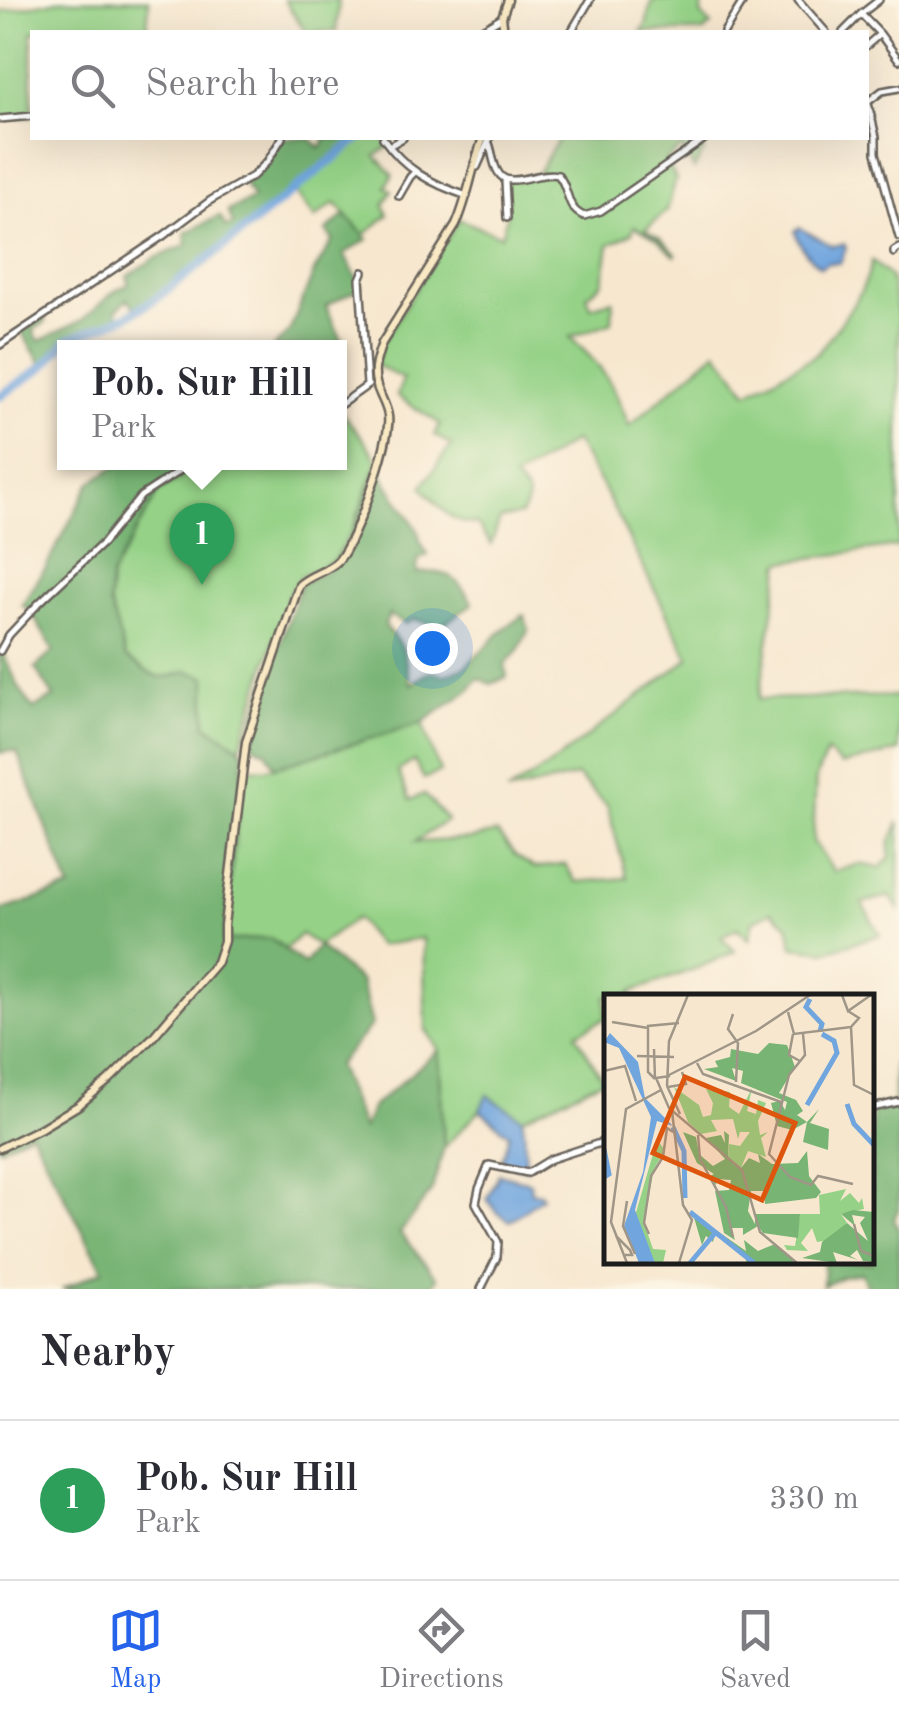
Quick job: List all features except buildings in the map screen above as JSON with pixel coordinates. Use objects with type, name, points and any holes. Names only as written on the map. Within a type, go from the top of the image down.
[{"type":"main road","points":[[502,27],[508,0]]},
{"type":"main road","points":[[0,1148],[62,1116],[108,1081],[152,1038],[217,962],[224,942],[246,742],[300,585],[340,558],[359,523],[388,426],[387,409],[370,382],[382,343],[456,224],[487,140]]},
{"type":"street","points":[[572,30],[590,0]]},
{"type":"street","points":[[725,30],[744,0]]},
{"type":"street","points":[[798,0],[824,30]]},
{"type":"street","points":[[845,30],[879,0]]},
{"type":"street","points":[[861,14],[899,60]]},
{"type":"street","points":[[869,43],[880,34]]},
{"type":"street","points":[[869,97],[882,90],[899,88]]},
{"type":"street","points":[[869,103],[876,153],[899,237]]},
{"type":"street","points":[[0,120],[30,116]]},
{"type":"street","points":[[0,345],[211,200],[248,179],[267,162],[281,140]]},
{"type":"street","points":[[384,140],[415,172],[468,196]]},
{"type":"street","points":[[389,146],[399,140]]},
{"type":"street","points":[[487,140],[495,168],[506,181],[507,218]]},
{"type":"street","points":[[506,181],[546,172],[558,174],[576,212],[590,215],[703,140]]},
{"type":"street","points":[[399,196],[415,172]]},
{"type":"street","points":[[347,400],[370,382],[362,272]]},
{"type":"street","points":[[0,651],[9,635],[103,543],[141,496],[181,470]]},
{"type":"street","points":[[874,1108],[899,1102]]},
{"type":"street","points":[[481,1289],[498,1250],[497,1237],[476,1203],[488,1165],[528,1173],[551,1159],[604,1142]]},
{"type":"green space","points":[[59,0],[149,0],[147,30],[30,30],[30,116],[0,119],[0,12]]},
{"type":"green space","points":[[284,0],[339,0],[336,30],[305,30]]},
{"type":"green space","points":[[652,0],[703,0],[701,14],[711,25],[706,30],[642,30]]},
{"type":"green space","points":[[280,140],[312,140],[320,148],[323,140],[357,140],[217,252],[137,310],[128,299],[116,310],[120,319],[68,340],[57,340],[57,352],[43,367],[21,331],[45,315],[46,322],[33,330],[39,341],[82,320],[116,290],[129,284],[127,276],[155,258],[187,245],[185,233],[220,216],[226,227],[233,224],[228,211],[253,199],[243,182],[259,171]]},
{"type":"green space","points":[[356,140],[384,140],[389,146],[376,156],[393,175],[386,187],[392,190],[384,205],[388,215],[364,235],[335,203],[315,218],[293,190]]},
{"type":"green space","points":[[558,140],[701,140],[704,151],[694,169],[682,147],[666,161],[676,179],[667,211],[645,230],[660,238],[675,256],[657,239],[634,226],[632,233],[609,245],[603,282],[587,296],[591,307],[613,300],[612,322],[570,337],[606,377],[629,426],[717,351],[748,392],[809,359],[818,353],[850,310],[872,261],[890,277],[899,319],[899,546],[781,562],[759,699],[899,696],[899,751],[841,765],[827,752],[816,777],[813,841],[834,872],[859,864],[880,868],[890,857],[890,843],[899,822],[899,910],[890,896],[862,903],[880,935],[826,951],[793,947],[788,925],[772,911],[753,921],[749,939],[737,928],[721,937],[735,951],[632,994],[604,994],[604,1019],[576,1034],[603,1080],[522,1118],[487,1095],[480,1110],[444,1147],[439,1050],[426,1030],[423,938],[378,946],[356,918],[318,946],[301,934],[285,949],[270,938],[224,941],[241,768],[265,769],[422,723],[440,772],[424,779],[414,761],[398,771],[410,800],[424,794],[447,820],[415,842],[471,839],[497,833],[516,856],[535,868],[565,864],[576,882],[627,878],[607,805],[577,776],[506,793],[549,766],[689,658],[575,441],[514,479],[526,492],[527,503],[521,515],[500,519],[491,544],[477,524],[452,518],[422,487],[451,445],[434,435],[440,424],[397,396],[403,379],[375,365],[383,342],[459,219],[501,236],[507,216],[505,181],[537,174]]},
{"type":"green space","points":[[345,215],[368,239],[344,254],[360,288],[326,306],[342,340],[281,340],[290,330],[314,272],[333,240],[326,231]]},
{"type":"green space","points":[[347,419],[378,461],[351,533],[333,561],[300,577],[289,593],[240,747],[206,725],[187,671],[161,677],[126,658],[109,602],[111,576],[158,492],[193,470],[347,470]]},
{"type":"green space","points":[[377,468],[418,530],[428,555],[418,560],[417,573],[437,572],[451,577],[473,604],[439,627],[414,619],[406,624],[389,615],[385,625],[403,649],[411,684],[429,672],[446,675],[465,667],[524,615],[529,630],[505,664],[507,677],[491,684],[479,678],[468,691],[422,723],[275,767],[266,751],[246,742],[301,583],[328,569],[349,544]]},
{"type":"green space","points":[[110,470],[184,470],[158,492],[111,576],[109,602],[126,658],[161,677],[187,671],[206,677],[206,725],[240,747],[244,754],[224,941],[270,938],[304,964],[318,946],[361,982],[372,1025],[337,1065],[363,1129],[372,1107],[439,1050],[444,1147],[432,1190],[400,1233],[437,1278],[430,1289],[62,1289],[103,1270],[31,1132],[0,1148],[0,911],[70,888],[17,752],[0,753],[0,651],[33,709],[54,697],[35,668],[54,651],[31,612],[22,605],[90,483]]},
{"type":"green space","points":[[899,1057],[899,1208],[894,1219],[899,1231],[899,1289],[868,1289],[861,1273],[823,1286],[824,1264],[874,1264],[874,1107],[894,1102],[894,1064]]},
{"type":"water","points":[[800,228],[832,246],[844,244],[840,263],[821,267],[817,264],[799,241],[795,230]]},
{"type":"water","points":[[487,1095],[522,1118],[527,1169],[501,1164],[509,1134],[480,1110]]},
{"type":"water","points":[[499,1174],[530,1182],[531,1192],[542,1197],[510,1221],[487,1199]]},
{"type":"waterway","points":[[68,340],[127,316],[154,300],[357,140]]},
{"type":"waterway","points":[[0,396],[43,367],[57,352]]},
{"type":"place","name":"Pob. Sur Hill","points":[[202,585]]}]
